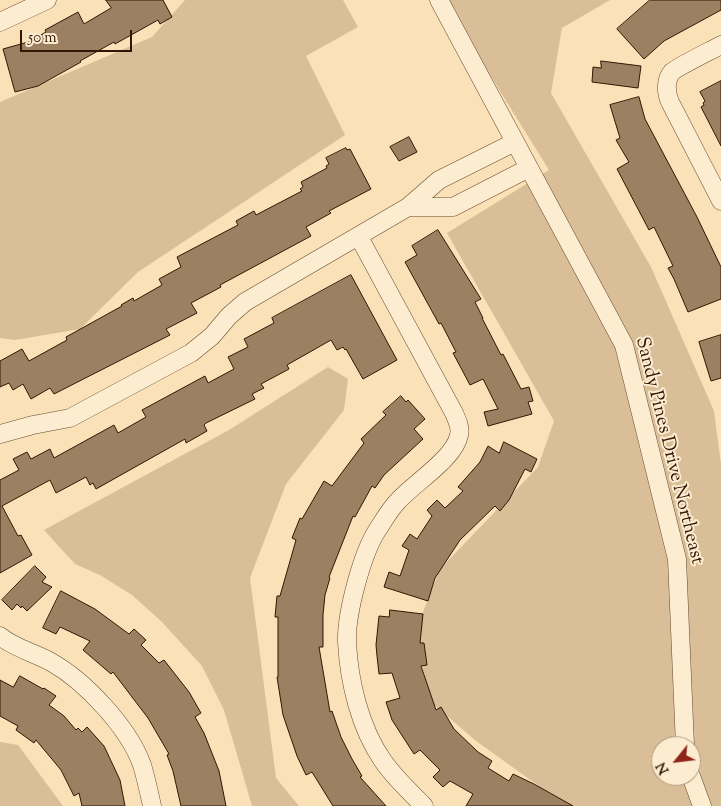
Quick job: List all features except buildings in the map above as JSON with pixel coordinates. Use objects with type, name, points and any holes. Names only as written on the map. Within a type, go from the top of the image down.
[{"type":"street","points":[[0,22],[47,0]]},
{"type":"street","name":"Sandy Pines Drive Northeast","points":[[439,0],[624,345],[676,559],[685,736]]},
{"type":"street","points":[[721,45],[672,72],[666,93],[721,201]]},
{"type":"street","points":[[0,434],[70,418],[191,353],[212,336],[229,316],[245,302],[408,207],[439,180],[515,142]]},
{"type":"street","points":[[408,207],[453,207],[529,168]]},
{"type":"street","points":[[456,172],[470,198]]},
{"type":"street","points":[[359,236],[454,413],[460,435],[450,454],[397,502],[377,531],[356,584],[351,604],[347,641],[351,679],[369,737],[383,761],[424,806]]},
{"type":"street","points":[[0,636],[53,663],[77,679],[98,701],[126,733],[142,764],[152,806]]},
{"type":"street","points":[[695,786],[702,806]]},
{"type":"shaded area","points":[[185,0],[343,0],[358,27],[306,56],[345,135],[138,272],[80,329],[15,340],[0,338],[0,102],[152,37]]},
{"type":"shaded area","points":[[448,0],[610,0],[562,28],[551,93],[651,267],[714,411],[721,464],[721,806],[572,806],[539,786],[476,741],[432,703],[414,635],[440,569],[538,467],[554,421],[447,233],[549,170],[485,67]]},
{"type":"shaded area","points":[[328,367],[348,379],[344,410],[286,484],[250,578],[276,778],[299,806],[252,806],[224,710],[202,666],[162,622],[132,595],[100,575],[75,564],[44,530],[229,430]]},
{"type":"shaded area","points":[[0,742],[18,745],[63,806],[0,806]]}]
